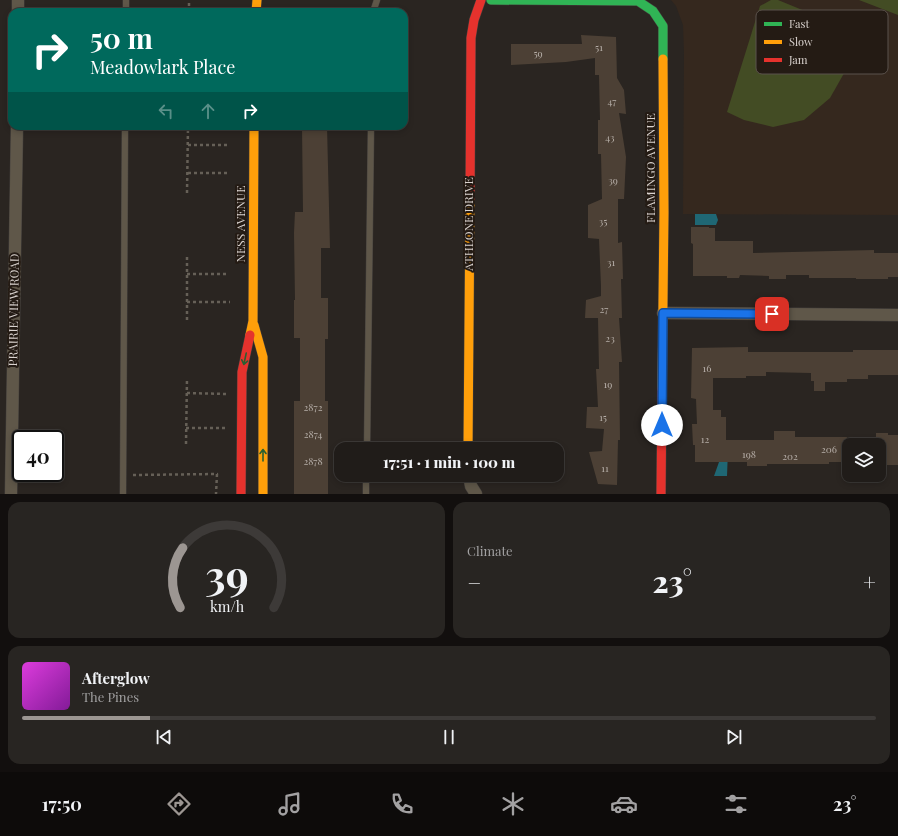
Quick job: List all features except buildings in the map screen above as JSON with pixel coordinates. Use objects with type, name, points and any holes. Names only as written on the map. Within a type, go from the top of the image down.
[{"type":"street","name":"ATHLONE DRIVE","points":[[468,442],[471,38],[474,20],[481,0]]},
{"type":"street","name":"FLAMINGO AVENUE","points":[[491,0],[638,1],[648,5],[656,13],[663,26],[663,313],[661,494]]},
{"type":"street","name":"PRAIRIE VIEW ROAD","points":[[11,494],[17,130]]},
{"type":"street","name":"NESS AVENUE","points":[[241,494],[242,372],[253,321],[254,130]]},
{"type":"street","points":[[663,313],[898,315]]},
{"type":"street","name":"NESS AVENUE","points":[[253,321],[263,357],[263,494]]},
{"type":"street","points":[[470,482],[476,494]]},
{"type":"lane","points":[[123,494],[125,130]]},
{"type":"lane","points":[[367,442],[371,130]]},
{"type":"lane","points":[[366,482],[366,494]]},
{"type":"path","points":[[189,2],[189,8]]},
{"type":"path","points":[[188,130],[188,193]]},
{"type":"path","points":[[188,145],[229,144]]},
{"type":"path","points":[[188,173],[229,173]]},
{"type":"path","points":[[187,320],[188,256]]},
{"type":"path","points":[[187,274],[229,274]]},
{"type":"path","points":[[187,302],[230,302]]},
{"type":"path","points":[[186,444],[187,378]]},
{"type":"path","points":[[187,393],[230,394]]},
{"type":"path","points":[[186,428],[230,428]]},
{"type":"path","points":[[123,475],[217,474],[216,494]]},
{"type":"shaded area","points":[[671,0],[898,0],[898,215],[683,214],[684,53],[683,25],[676,6]]},
{"type":"green space","points":[[771,0],[778,0],[802,10],[759,10],[760,6]]},
{"type":"green space","points":[[859,0],[898,0],[898,15]]},
{"type":"green space","points":[[756,19],[756,74],[844,74],[830,98],[804,120],[773,127],[744,120],[727,112]]},
{"type":"water","points":[[695,214],[716,214],[718,220],[716,225],[695,225]]},
{"type":"water","points":[[728,450],[727,476],[714,476],[719,462],[719,451]]},
{"type":"traffic: fast","points":[[491,0],[638,1],[653,11],[663,26],[663,59]]},
{"type":"traffic: slow","points":[[256,8],[257,0]]},
{"type":"traffic: slow","points":[[662,389],[664,213],[663,59]]},
{"type":"traffic: slow","points":[[250,335],[253,321],[254,130]]},
{"type":"traffic: slow","points":[[468,442],[470,201]]},
{"type":"traffic: slow","points":[[254,325],[263,357],[263,494]]},
{"type":"traffic: jam","points":[[470,201],[471,38],[474,20],[481,0]]},
{"type":"traffic: jam","points":[[241,494],[242,372],[250,335]]},
{"type":"traffic: jam","points":[[661,494],[662,389]]},
{"type":"route","points":[[662,425],[663,313],[772,314]]}]
